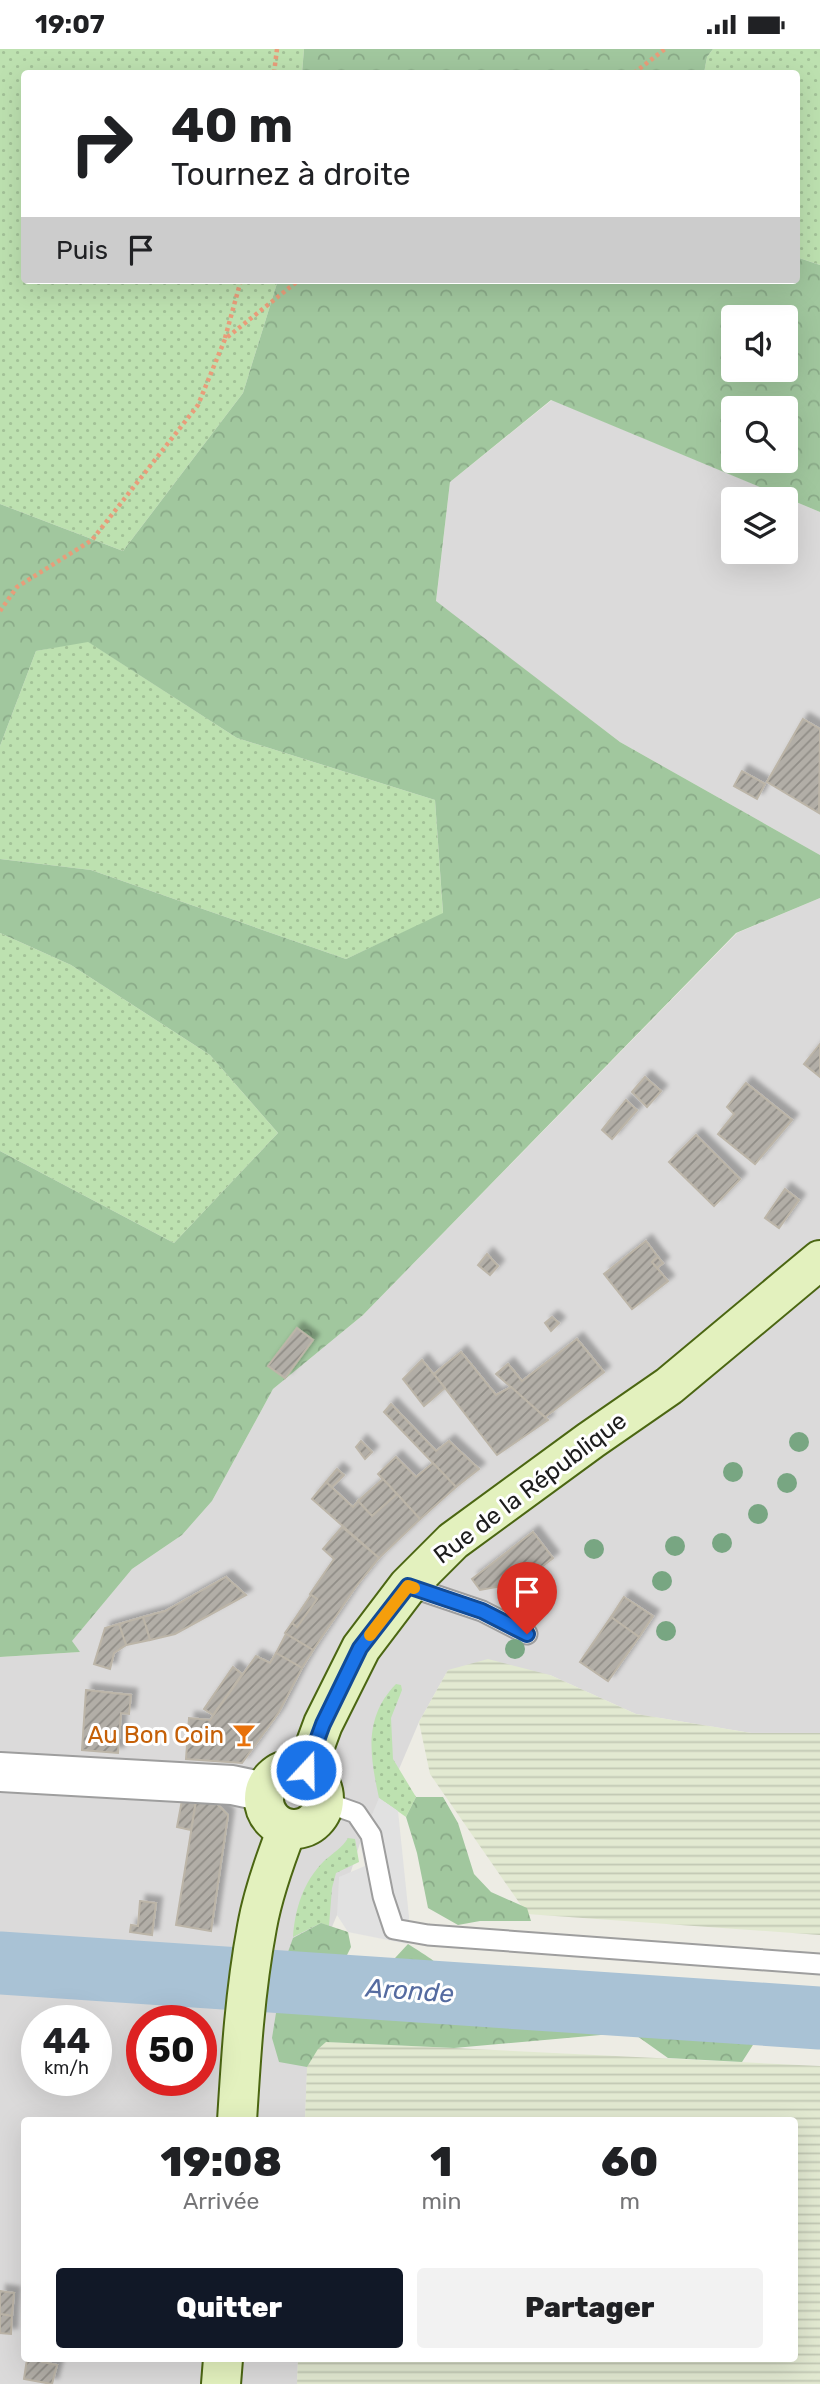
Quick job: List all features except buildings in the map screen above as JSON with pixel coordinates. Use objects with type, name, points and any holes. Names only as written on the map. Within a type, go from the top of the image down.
[{"type":"main road","name":"Rue de la République","points":[[315,1786],[323,1724],[360,1648],[408,1586],[453,1541],[668,1386],[820,1261]]},
{"type":"main road","points":[[291,1769],[315,1786],[322,1812],[308,1826],[287,1829],[278,1825],[266,1811],[265,1792],[268,1783],[282,1772],[291,1769]]},
{"type":"main road","points":[[237,2117],[243,2021],[255,1939],[273,1866],[287,1829]]},
{"type":"main road","points":[[221,2384],[223,2362]]},
{"type":"street","points":[[0,1772],[232,1785],[265,1792]]},
{"type":"lane","points":[[408,1586],[482,1611],[527,1634]]},
{"type":"lane","points":[[315,1786],[356,1813],[371,1835],[383,1896],[394,1929],[428,1935],[820,1964]]},
{"type":"path","points":[[274,70],[276,49]]},
{"type":"path","points":[[638,70],[665,49]]},
{"type":"path","points":[[0,611],[17,587],[92,540],[198,405],[225,339],[240,284]]},
{"type":"path","points":[[225,339],[294,284]]},
{"type":"shaded area","points":[[552,400],[721,471],[721,473],[760,487],[721,487],[721,564],[798,564],[798,503],[820,512],[820,855],[620,742],[436,602],[450,482]]},
{"type":"shaded area","points":[[820,898],[820,1733],[751,1733],[636,1714],[550,1675],[448,1670],[419,1722],[371,1835],[360,1843],[337,1915],[311,1977],[305,2117],[21,2117],[21,2362],[298,2362],[297,2384],[0,2384],[0,1657],[80,1652],[71,1642],[132,1569],[182,1535],[212,1501],[273,1389],[363,1315],[737,933]]},
{"type":"shaded area","points":[[379,1798],[398,1811],[409,1917],[408,1944],[348,1932],[337,1915],[339,1877],[365,1866],[360,1843]]},
{"type":"green space","points":[[0,49],[304,49],[302,70],[21,70],[21,284],[277,284],[243,393],[123,551],[0,504]]},
{"type":"green space","points":[[304,49],[713,49],[707,57],[705,70],[302,70]]},
{"type":"green space","points":[[713,49],[820,49],[820,265],[800,258],[800,70],[705,70],[707,57]]},
{"type":"green space","points":[[800,258],[820,265],[820,512],[798,503],[798,487],[760,487],[726,473],[798,473],[798,396],[721,396],[721,471],[551,400],[450,482],[436,601],[620,742],[820,855],[820,898],[736,933],[363,1315],[273,1389],[212,1501],[182,1535],[132,1569],[72,1641],[80,1652],[0,1657],[0,1151],[174,1243],[278,1133],[210,1055],[71,965],[0,933],[0,859],[91,870],[346,959],[443,913],[435,800],[237,738],[88,642],[36,651],[0,746],[0,504],[123,551],[243,393],[277,284],[800,284]]},
{"type":"green space","points":[[87,641],[237,738],[435,800],[443,914],[346,959],[91,870],[0,859],[0,746],[36,651]]},
{"type":"green space","points":[[0,933],[71,965],[210,1055],[278,1133],[174,1243],[0,1151]]},
{"type":"green space","points":[[488,1659],[550,1675],[636,1714],[751,1733],[820,1733],[820,1935],[527,1914],[430,1774],[419,1722],[448,1670]]},
{"type":"green space","points":[[396,1684],[401,1685],[402,1690],[391,1718],[393,1759],[416,1797],[406,1817],[379,1798],[373,1767],[374,1724],[385,1697]]},
{"type":"green space","points":[[416,1797],[443,1797],[458,1823],[474,1874],[491,1892],[527,1908],[531,1921],[480,1921],[458,1925],[428,1908],[417,1853],[406,1817]]},
{"type":"green space","points":[[348,1838],[355,1839],[359,1862],[336,1873],[329,1926],[321,1923],[293,1937],[298,1906],[305,1887],[324,1861]]},
{"type":"green space","points":[[321,1923],[348,1932],[351,1947],[343,1963],[337,2000],[353,2006],[365,2006],[390,1989],[395,1958],[408,1944],[442,1970],[439,2012],[494,2014],[626,1979],[689,1981],[741,1987],[764,2014],[760,2034],[742,2062],[668,2058],[637,2036],[623,2033],[454,2048],[326,2042],[318,2049],[307,2067],[279,2062],[272,2038],[284,1963],[293,1938]]},
{"type":"green space","points":[[308,2041],[820,2066],[820,2384],[297,2384],[298,2362],[798,2362],[798,2117],[305,2117]]},
{"type":"waterway","name":"Aronde","points":[[0,1963],[820,2018]]},
{"type":"slow traffic","points":[[370,1635],[408,1586],[414,1588]]},
{"type":"place","name":"Au Bon Coin","points":[[244,1735]]},
{"type":"route","points":[[306,1770],[323,1724],[360,1648],[408,1586],[482,1611],[527,1634]]}]
